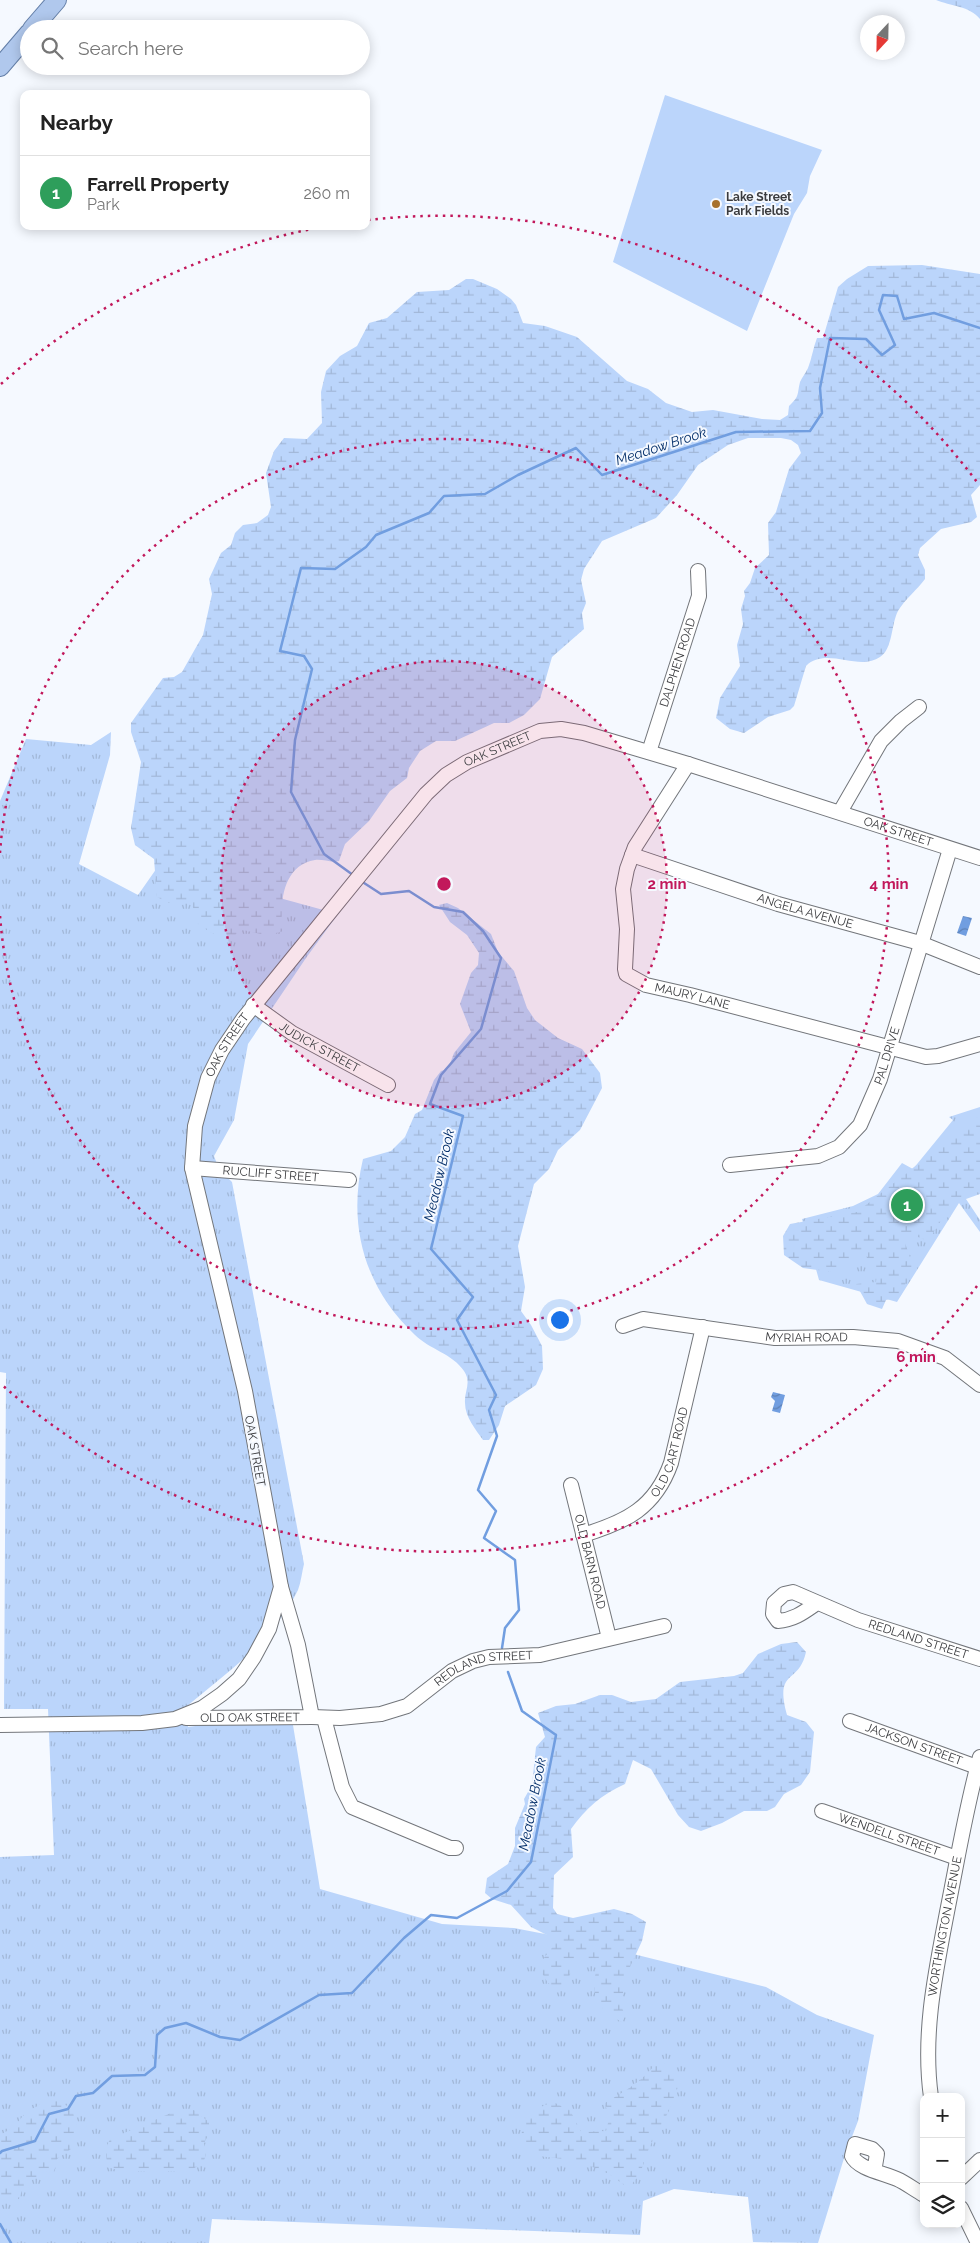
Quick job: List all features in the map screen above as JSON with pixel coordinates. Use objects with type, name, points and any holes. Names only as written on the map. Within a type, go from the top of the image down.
[{"type":"main road","points":[[40,20],[57,0]]},
{"type":"main road","points":[[0,67],[20,44]]},
{"type":"street","name":"DALPHEN ROAD","points":[[649,752],[699,596],[698,571]]},
{"type":"street","points":[[840,812],[881,741],[919,707]]},
{"type":"street","name":"OAK STREET","points":[[0,1725],[142,1723],[175,1719],[202,1708],[239,1679],[254,1658],[269,1629],[280,1587],[244,1392],[192,1168],[195,1126],[208,1078],[222,1050],[253,1005],[426,794],[446,775],[496,748],[540,731],[561,729],[584,733],[688,764],[980,858]]},
{"type":"street","name":"MAURY LANE","points":[[688,764],[632,855],[623,889],[627,936],[625,969],[632,979],[646,985],[888,1048],[932,1057],[980,1044]]},
{"type":"street","name":"PAL DRIVE","points":[[730,1165],[805,1159],[839,1147],[854,1133],[866,1115],[875,1094],[950,849]]},
{"type":"street","name":"ANGELA AVENUE","points":[[632,855],[778,904],[920,943],[980,967]]},
{"type":"street","name":"JUDICK STREET","points":[[253,1005],[299,1038],[388,1085]]},
{"type":"street","name":"RUCLIFF STREET","points":[[192,1168],[349,1180]]},
{"type":"street","name":"MYRIAH ROAD","points":[[623,1326],[643,1319],[775,1338],[853,1337],[898,1342],[945,1358],[980,1385]]},
{"type":"street","name":"OLD CART ROAD","points":[[583,1535],[609,1527],[634,1514],[658,1490],[671,1463],[703,1328]]},
{"type":"street","name":"OLD BARN ROAD","points":[[571,1485],[609,1638]]},
{"type":"street","name":"OLD OAK STREET","points":[[175,1719],[318,1718],[280,1587]]},
{"type":"street","name":"REDLAND STREET","points":[[817,1603],[858,1620],[980,1659]]},
{"type":"street","name":"REDLAND STREET","points":[[318,1718],[365,1717],[399,1710],[422,1696],[452,1671],[481,1658],[540,1655],[664,1626]]},
{"type":"street","points":[[318,1718],[342,1787],[352,1807],[450,1848],[456,1848]]},
{"type":"street","name":"JACKSON STREET","points":[[850,1722],[979,1762]]},
{"type":"street","name":"WORTHINGTON AVENUE","points":[[931,2093],[928,2053],[930,2018],[938,1958],[957,1858],[979,1762]]},
{"type":"street","name":"WENDELL STREET","points":[[822,1811],[957,1858]]},
{"type":"street","points":[[965,2174],[980,2160]]},
{"type":"street","points":[[870,2168],[897,2179],[920,2193]]},
{"type":"street","points":[[965,2219],[978,2243]]},
{"type":"green space","points":[[936,0],[980,0],[980,19],[971,11]]},
{"type":"green space","name":"Lake Street Park Fields","points":[[665,95],[822,150],[810,176],[807,193],[794,214],[747,331],[613,262]]},
{"type":"green space","points":[[922,265],[980,274],[980,485],[971,495],[977,517],[971,522],[941,529],[920,548],[918,555],[925,570],[925,579],[898,611],[890,642],[880,657],[872,661],[862,662],[833,658],[814,660],[806,666],[794,706],[790,710],[768,717],[744,733],[730,729],[716,718],[720,698],[740,666],[737,645],[743,624],[741,609],[745,596],[744,591],[750,583],[755,568],[769,555],[768,523],[776,512],[789,469],[801,453],[798,445],[791,440],[781,438],[748,438],[728,445],[698,465],[677,495],[656,518],[602,541],[584,569],[581,580],[586,603],[582,613],[584,629],[552,657],[540,699],[524,715],[509,723],[494,723],[455,741],[436,741],[420,751],[409,768],[407,778],[390,791],[369,821],[345,844],[339,861],[315,860],[304,863],[289,878],[283,899],[283,931],[270,936],[243,930],[231,936],[219,936],[196,922],[192,902],[169,903],[157,897],[154,859],[135,845],[131,828],[141,762],[131,732],[131,723],[163,678],[174,677],[182,672],[203,635],[212,594],[209,579],[221,553],[231,545],[235,533],[243,525],[257,523],[268,515],[271,507],[266,473],[274,451],[284,438],[307,439],[322,423],[321,392],[326,371],[340,356],[357,346],[369,323],[387,318],[417,292],[449,290],[466,279],[473,279],[497,289],[511,299],[516,305],[523,323],[545,326],[577,337],[627,381],[648,389],[666,403],[692,412],[713,410],[762,419],[780,420],[788,415],[789,406],[797,397],[800,382],[808,368],[817,338],[823,338],[838,287],[868,266]]},
{"type":"green space","points":[[111,732],[110,755],[79,864],[138,895],[159,865],[338,914],[248,1044],[234,1120],[214,1156],[219,1169],[232,1182],[304,1564],[298,1590],[276,1624],[249,1654],[187,1706],[188,1727],[291,1713],[320,1889],[442,1924],[514,1928],[581,1941],[766,1987],[817,2015],[874,2035],[858,2121],[845,2155],[818,2243],[753,2242],[748,2197],[674,2189],[643,2201],[640,2235],[212,2219],[209,2243],[0,2243],[0,1857],[54,1855],[48,1709],[4,1709],[6,1373],[0,1372],[0,801],[26,739],[91,745]]},
{"type":"green space","points":[[447,903],[458,908],[491,934],[498,952],[514,971],[527,1008],[535,1020],[558,1038],[582,1049],[600,1073],[602,1088],[580,1130],[558,1150],[549,1169],[534,1184],[518,1246],[525,1287],[521,1311],[542,1346],[543,1369],[536,1385],[505,1406],[499,1425],[489,1440],[483,1440],[471,1423],[465,1408],[467,1379],[464,1371],[454,1360],[415,1335],[398,1317],[372,1276],[359,1232],[357,1208],[363,1159],[391,1151],[405,1137],[415,1114],[422,1110],[434,1080],[441,1071],[448,1069],[454,1053],[471,1032],[460,1004],[471,973],[478,965],[479,953],[467,935],[450,922],[439,905]]},
{"type":"green space","points":[[980,1107],[980,1194],[966,1199],[980,1220],[980,1232],[959,1203],[897,1302],[819,1280],[802,1219],[853,1206],[878,1194],[902,1163],[913,1169],[953,1120],[949,1117]]},
{"type":"green space","points":[[980,1115],[980,1189],[954,1200],[928,1241],[913,1235],[905,1243],[913,1266],[900,1296],[886,1300],[882,1309],[867,1304],[856,1284],[876,1282],[877,1272],[865,1255],[858,1250],[839,1273],[803,1268],[784,1255],[783,1236],[790,1224],[857,1212]]},
{"type":"green space","points":[[797,1642],[806,1652],[803,1662],[785,1683],[784,1700],[787,1715],[806,1722],[814,1732],[810,1772],[801,1785],[784,1794],[775,1807],[767,1811],[744,1811],[722,1823],[701,1831],[689,1827],[678,1815],[651,1769],[633,1760],[625,1784],[595,1803],[571,1829],[573,1857],[554,1875],[553,1908],[557,1914],[573,1918],[614,1909],[632,1914],[646,1922],[642,1941],[623,1982],[623,1993],[620,2002],[625,2016],[622,2022],[614,2018],[597,2001],[594,1986],[597,1968],[591,1959],[584,1958],[575,1964],[564,1987],[555,1987],[549,1984],[540,1969],[544,1958],[554,1945],[551,1937],[531,1927],[511,1905],[492,1899],[485,1893],[487,1878],[508,1864],[515,1846],[515,1828],[525,1804],[524,1799],[532,1785],[536,1747],[545,1737],[538,1713],[556,1706],[575,1704],[600,1695],[612,1695],[631,1702],[656,1699],[680,1682],[734,1676],[743,1673],[758,1654],[781,1644]]},
{"type":"green space","points":[[657,2062],[670,2066],[677,2074],[678,2084],[675,2097],[651,2144],[640,2172],[628,2188],[609,2174],[579,2161],[539,2156],[523,2145],[522,2128],[527,2116],[553,2102],[570,2110],[581,2132],[606,2131],[609,2119],[605,2103],[640,2080]]},
{"type":"green space","points":[[56,2101],[72,2108],[78,2132],[72,2140],[71,2149],[57,2159],[52,2174],[35,2178],[25,2184],[19,2199],[9,2200],[0,2196],[0,2135],[14,2127],[26,2112],[43,2103],[49,2104]]},
{"type":"green space","points":[[178,2110],[194,2110],[209,2122],[209,2134],[204,2143],[206,2155],[203,2163],[189,2171],[121,2171],[107,2167],[106,2148],[110,2139]]},
{"type":"water","points":[[963,916],[972,918],[966,936],[957,933]]},
{"type":"water","points":[[773,1392],[785,1395],[780,1413],[772,1411],[775,1401],[771,1397]]},
{"type":"waterway","name":"Meadow Brook","points":[[353,875],[324,854],[291,792],[295,740],[312,669],[304,656],[280,651],[301,568],[335,569],[366,547],[376,535],[429,513],[444,496],[485,494],[518,475],[576,448],[602,475],[736,432],[810,431],[822,413],[820,388],[830,338],[866,339],[882,355],[895,345],[879,310],[883,295],[897,296],[904,319],[934,313],[980,328]]},
{"type":"waterway","name":"Meadow Brook","points":[[361,881],[381,894],[409,891],[434,907],[463,912],[483,931],[501,958],[481,1029],[441,1075],[430,1104],[463,1116],[431,1249],[473,1297],[457,1320],[496,1395],[489,1410],[497,1436],[478,1490],[496,1511],[484,1538],[515,1560],[519,1610],[505,1628],[502,1648]]},
{"type":"waterway","name":"Meadow Brook","points":[[0,2153],[35,2141],[49,2114],[68,2109],[76,2096],[93,2093],[112,2076],[145,2075],[155,2067],[157,2035],[165,2028],[186,2023],[220,2037],[240,2040],[319,1995],[352,1993],[404,1938],[431,1915],[457,1918],[507,1891],[531,1862],[556,1735],[522,1711],[508,1672]]},
{"type":"waterway","points":[[0,2224],[11,2243]]},
{"type":"place","name":"Lake Street Park Fields","points":[[716,204]]},
{"type":"place","name":"Farrell Property","points":[[907,1205]]}]
